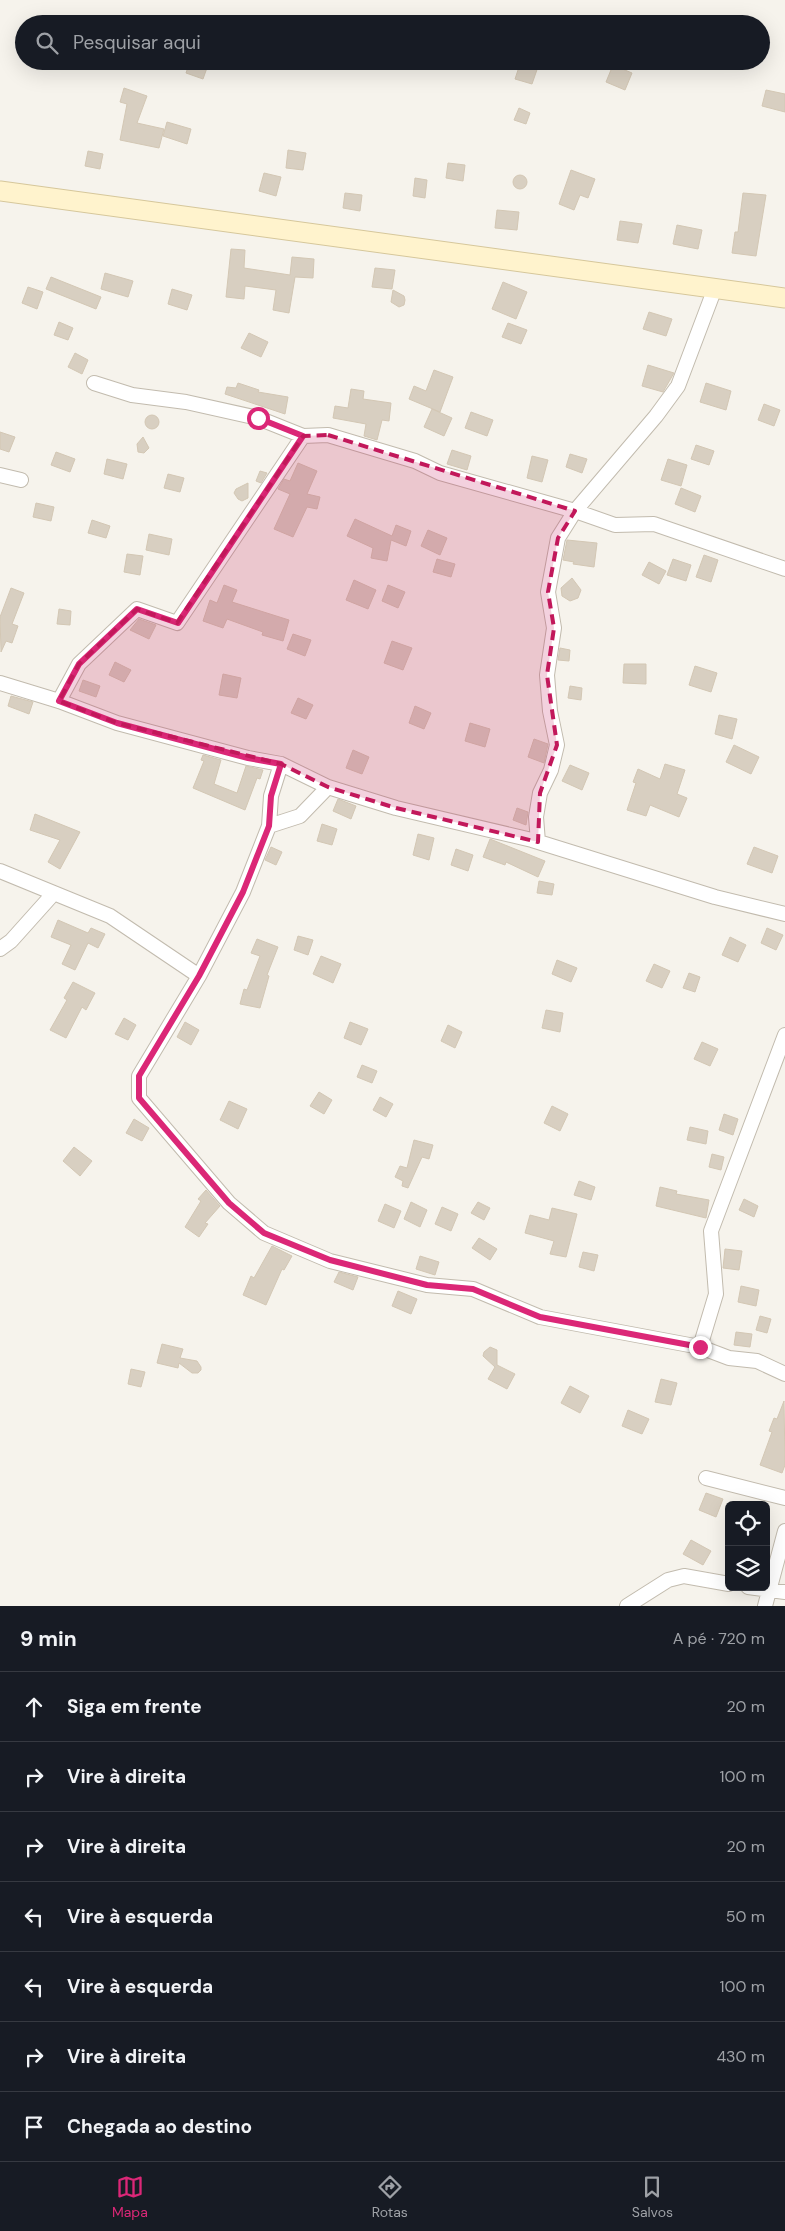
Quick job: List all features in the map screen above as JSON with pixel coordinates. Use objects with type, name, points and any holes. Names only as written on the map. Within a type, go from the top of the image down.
[{"type":"main road","points":[[0,191],[785,298]]},
{"type":"street","points":[[538,842],[536,817],[540,793],[551,770],[558,745],[550,711],[547,674],[554,628],[548,592],[558,538],[575,511],[656,416],[678,386],[715,288]]},
{"type":"street","points":[[94,383],[132,395],[186,402],[258,418],[303,436],[328,435],[336,437],[415,462],[440,473],[575,511],[615,525],[654,524],[785,569]]},
{"type":"street","points":[[59,701],[79,664],[137,609],[178,623],[303,436]]},
{"type":"street","points":[[0,475],[21,480]]},
{"type":"street","points":[[0,683],[59,701],[117,723],[248,758],[281,764],[328,787],[405,811],[538,842],[715,897],[785,914]]},
{"type":"street","points":[[281,764],[271,796],[269,826],[243,892],[199,976],[139,1076],[139,1098],[229,1203],[264,1233],[330,1260],[357,1268],[427,1285],[473,1289],[540,1317],[700,1347],[730,1358],[756,1361],[785,1374]]},
{"type":"street","points":[[269,826],[300,816],[328,787]]},
{"type":"street","points":[[0,871],[110,916],[199,976]]},
{"type":"street","points":[[0,949],[11,941],[54,893]]},
{"type":"street","points":[[700,1347],[716,1294],[711,1231],[784,1041]]},
{"type":"street","points":[[706,1478],[785,1498]]},
{"type":"street","points":[[770,1587],[785,1531]]},
{"type":"street","points":[[627,1606],[668,1580],[684,1576],[725,1583]]},
{"type":"street","points":[[765,1606],[769,1591],[785,1592]]},
{"type":"highlighted area","points":[[328,435],[575,511],[558,538],[548,592],[554,628],[547,675],[557,745],[540,793],[538,842],[396,808],[328,787],[281,764],[117,723],[59,701],[79,664],[137,609],[177,623],[303,436]]},
{"type":"building","points":[[187,70],[206,70],[203,79],[186,73]]},
{"type":"building","points":[[518,70],[537,70],[532,84],[515,79]]},
{"type":"building","points":[[611,70],[625,70],[632,73],[625,90],[606,82]]},
{"type":"building","points":[[124,88],[147,96],[137,123],[164,129],[159,148],[120,140],[127,104],[120,102]]},
{"type":"building","points":[[766,90],[785,94],[785,112],[762,106]]},
{"type":"building","points":[[519,108],[530,113],[526,124],[514,120]]},
{"type":"building","points":[[167,122],[191,129],[187,144],[163,136]]},
{"type":"building","points":[[288,150],[306,153],[303,170],[286,168]]},
{"type":"building","points":[[88,151],[103,154],[100,169],[85,166]]},
{"type":"building","points":[[448,163],[465,165],[463,181],[446,178]]},
{"type":"building","points":[[571,170],[595,179],[588,198],[580,195],[574,210],[559,204]]},
{"type":"building","points":[[264,173],[281,177],[276,196],[259,191]]},
{"type":"building","points":[[520,175],[525,177],[527,182],[525,187],[520,189],[515,187],[513,182],[515,177]]},
{"type":"building","points":[[415,178],[427,180],[425,198],[413,196]]},
{"type":"building","points":[[345,193],[362,195],[360,211],[343,208]]},
{"type":"building","points":[[743,193],[766,195],[756,256],[732,253],[735,232],[738,232]]},
{"type":"building","points":[[497,210],[519,212],[517,230],[495,228]]},
{"type":"building","points":[[620,221],[642,224],[638,243],[617,240]]},
{"type":"building","points":[[677,225],[702,230],[698,249],[673,244]]},
{"type":"building","points":[[231,249],[245,250],[244,268],[290,275],[292,257],[314,259],[313,278],[295,277],[289,313],[273,310],[276,290],[245,286],[244,299],[226,297]]},
{"type":"building","points":[[375,268],[395,270],[392,289],[372,287]]},
{"type":"building","points":[[105,273],[133,281],[128,297],[101,289]]},
{"type":"building","points":[[51,277],[101,297],[96,309],[46,289]]},
{"type":"building","points":[[503,282],[527,292],[516,319],[492,309]]},
{"type":"building","points":[[28,287],[43,292],[37,309],[22,303]]},
{"type":"building","points":[[172,289],[192,295],[187,310],[168,304]]},
{"type":"building","points":[[393,290],[404,296],[404,305],[399,307],[391,302]]},
{"type":"building","points":[[649,312],[672,319],[666,336],[643,329]]},
{"type":"building","points":[[59,322],[73,328],[68,340],[54,335]]},
{"type":"building","points":[[508,323],[527,330],[521,344],[502,337]]},
{"type":"building","points":[[249,333],[268,342],[261,357],[241,348]]},
{"type":"building","points":[[75,353],[88,360],[82,374],[68,367]]},
{"type":"building","points":[[648,365],[674,373],[663,392],[642,386]]},
{"type":"building","points":[[434,370],[453,377],[440,412],[409,399],[414,386],[426,391]]},
{"type":"building","points":[[238,383],[259,390],[258,392],[288,397],[285,414],[225,394],[227,387],[236,388]]},
{"type":"building","points":[[706,383],[731,391],[726,410],[700,402]]},
{"type":"building","points":[[351,389],[364,391],[363,399],[391,403],[389,421],[382,420],[377,440],[364,436],[366,424],[333,418],[335,406],[348,408]]},
{"type":"building","points":[[764,404],[780,410],[774,426],[758,420]]},
{"type":"building","points":[[432,409],[452,418],[444,436],[424,427]]},
{"type":"building","points":[[471,412],[493,420],[487,436],[465,428]]},
{"type":"building","points":[[152,415],[157,417],[159,422],[157,427],[152,429],[147,427],[145,422],[147,417]]},
{"type":"building","points":[[0,432],[15,437],[9,452],[0,449]]},
{"type":"building","points":[[143,437],[149,448],[144,453],[138,452],[137,444]]},
{"type":"building","points":[[696,445],[714,451],[709,465],[691,459]]},
{"type":"building","points":[[452,450],[471,456],[467,470],[447,464]]},
{"type":"building","points":[[56,452],[75,459],[70,472],[51,465]]},
{"type":"building","points":[[570,454],[587,459],[582,473],[566,467]]},
{"type":"building","points":[[532,456],[548,460],[542,482],[527,478]]},
{"type":"building","points":[[107,459],[127,464],[123,479],[104,474]]},
{"type":"building","points":[[668,459],[687,465],[681,486],[661,480]]},
{"type":"building","points":[[298,463],[317,471],[307,494],[320,497],[317,509],[307,507],[293,537],[274,529],[290,494],[278,489],[284,479],[290,481]]},
{"type":"building","points":[[260,471],[267,473],[261,483],[256,481]]},
{"type":"building","points":[[168,474],[184,478],[180,492],[164,488]]},
{"type":"building","points":[[248,483],[248,498],[242,501],[234,493],[236,489]]},
{"type":"building","points":[[681,488],[701,496],[695,512],[675,504]]},
{"type":"building","points":[[36,503],[54,507],[51,521],[33,517]]},
{"type":"building","points":[[355,519],[392,536],[396,525],[411,531],[406,546],[391,540],[387,561],[371,558],[373,548],[347,536]]},
{"type":"building","points":[[92,520],[110,526],[106,538],[88,533]]},
{"type":"building","points":[[428,530],[447,538],[440,555],[421,546]]},
{"type":"building","points":[[149,534],[172,539],[169,555],[146,550]]},
{"type":"building","points":[[567,540],[597,543],[594,567],[573,564],[574,562],[563,560]]},
{"type":"building","points":[[127,554],[143,556],[140,575],[124,572]]},
{"type":"building","points":[[704,555],[718,560],[711,582],[696,577]]},
{"type":"building","points":[[437,559],[455,564],[451,577],[433,572]]},
{"type":"building","points":[[673,559],[691,565],[686,581],[667,575]]},
{"type":"building","points":[[649,562],[666,571],[659,584],[642,575]]},
{"type":"building","points":[[572,578],[581,590],[578,598],[570,601],[562,596],[561,588]]},
{"type":"building","points":[[354,580],[376,590],[368,609],[346,600]]},
{"type":"building","points":[[224,585],[237,590],[232,602],[289,620],[283,641],[262,635],[263,632],[227,619],[223,628],[203,621],[210,600],[217,603]]},
{"type":"building","points":[[388,585],[405,592],[398,608],[382,601]]},
{"type":"building","points":[[11,588],[24,593],[12,624],[18,626],[12,643],[6,641],[1,652],[0,617]]},
{"type":"building","points":[[59,609],[71,611],[70,625],[57,624]]},
{"type":"building","points":[[139,619],[156,625],[149,639],[130,630]]},
{"type":"building","points":[[293,634],[311,640],[305,656],[287,649]]},
{"type":"building","points":[[392,641],[412,648],[403,670],[384,663]]},
{"type":"building","points":[[560,648],[570,650],[569,661],[558,660]]},
{"type":"building","points":[[115,662],[131,670],[124,682],[109,675]]},
{"type":"building","points":[[624,664],[646,664],[646,684],[623,683]]},
{"type":"building","points":[[695,666],[717,673],[711,692],[689,685]]},
{"type":"building","points":[[223,674],[241,678],[237,698],[219,695]]},
{"type":"building","points":[[83,680],[100,686],[96,697],[79,691]]},
{"type":"building","points":[[570,686],[582,688],[581,700],[568,698]]},
{"type":"building","points":[[11,696],[33,702],[29,714],[8,706]]},
{"type":"building","points":[[298,698],[313,705],[306,719],[291,713]]},
{"type":"building","points":[[415,706],[431,713],[424,729],[409,723]]},
{"type":"building","points":[[719,715],[737,719],[732,739],[715,734]]},
{"type":"building","points":[[470,723],[490,729],[485,747],[465,741]]},
{"type":"building","points":[[534,739],[548,744],[544,763],[528,757]]},
{"type":"building","points":[[734,745],[759,757],[751,774],[726,762]]},
{"type":"building","points":[[353,750],[369,757],[362,774],[346,768]]},
{"type":"building","points":[[203,755],[221,760],[214,784],[237,793],[246,766],[263,770],[260,779],[257,778],[245,810],[193,788],[204,761],[201,760]]},
{"type":"building","points":[[665,764],[685,770],[677,794],[687,798],[679,817],[650,805],[646,816],[627,810],[636,783],[633,782],[638,769],[660,779]]},
{"type":"building","points":[[570,765],[589,773],[582,790],[562,781]]},
{"type":"building","points":[[338,799],[356,806],[351,819],[333,811]]},
{"type":"building","points":[[517,808],[528,812],[526,825],[513,820]]},
{"type":"building","points":[[35,814],[80,832],[60,869],[48,862],[60,840],[30,830]]},
{"type":"building","points":[[322,824],[337,829],[332,845],[317,841]]},
{"type":"building","points":[[418,834],[434,838],[429,860],[413,855]]},
{"type":"building","points":[[490,839],[545,861],[538,877],[506,862],[505,865],[483,857]]},
{"type":"building","points":[[271,847],[282,852],[276,865],[265,860]]},
{"type":"building","points":[[754,847],[778,856],[772,873],[747,864]]},
{"type":"building","points":[[456,849],[473,855],[468,871],[451,865]]},
{"type":"building","points":[[539,881],[554,884],[552,895],[537,893]]},
{"type":"building","points":[[58,920],[88,933],[91,928],[105,934],[98,948],[88,943],[75,970],[62,964],[71,945],[51,937]]},
{"type":"building","points":[[767,928],[783,935],[776,950],[761,943]]},
{"type":"building","points":[[298,936],[313,940],[308,955],[294,950]]},
{"type":"building","points":[[730,937],[746,945],[738,962],[722,955]]},
{"type":"building","points":[[257,939],[278,947],[267,975],[269,976],[260,1008],[240,1004],[244,989],[247,990],[260,956],[251,953]]},
{"type":"building","points":[[321,956],[341,964],[333,983],[313,974]]},
{"type":"building","points":[[557,960],[577,968],[571,982],[552,974]]},
{"type":"building","points":[[654,964],[670,971],[662,988],[646,981]]},
{"type":"building","points":[[689,973],[700,977],[695,992],[683,988]]},
{"type":"building","points":[[73,982],[95,993],[86,1010],[82,1007],[66,1038],[50,1030],[67,1000],[64,998]]},
{"type":"building","points":[[546,1010],[563,1013],[560,1032],[542,1028]]},
{"type":"building","points":[[124,1018],[136,1025],[128,1040],[115,1034]]},
{"type":"building","points":[[185,1022],[199,1030],[191,1045],[177,1037]]},
{"type":"building","points":[[350,1022],[368,1029],[361,1045],[344,1038]]},
{"type":"building","points":[[448,1025],[462,1032],[455,1048],[441,1041]]},
{"type":"building","points":[[702,1042],[718,1049],[710,1066],[694,1059]]},
{"type":"building","points":[[362,1065],[377,1071],[372,1083],[357,1077]]},
{"type":"building","points":[[319,1092],[332,1100],[324,1114],[310,1106]]},
{"type":"building","points":[[380,1097],[393,1104],[386,1117],[373,1110]]},
{"type":"building","points":[[229,1101],[247,1109],[238,1129],[220,1120]]},
{"type":"building","points":[[552,1106],[568,1114],[560,1131],[544,1123]]},
{"type":"building","points":[[724,1114],[738,1119],[733,1135],[719,1130]]},
{"type":"building","points":[[134,1119],[149,1128],[142,1141],[126,1133]]},
{"type":"building","points":[[690,1127],[708,1131],[706,1144],[687,1140]]},
{"type":"building","points":[[414,1140],[433,1145],[429,1159],[422,1157],[408,1188],[402,1186],[403,1181],[395,1177],[400,1166],[407,1168]]},
{"type":"building","points":[[74,1147],[92,1161],[80,1176],[63,1161]]},
{"type":"building","points":[[712,1154],[724,1157],[721,1170],[709,1167]]},
{"type":"building","points":[[579,1181],[595,1187],[591,1200],[574,1195]]},
{"type":"building","points":[[660,1187],[677,1191],[676,1194],[709,1200],[706,1218],[656,1206]]},
{"type":"building","points":[[206,1190],[220,1206],[205,1223],[208,1224],[199,1237],[185,1227],[201,1201],[198,1199]]},
{"type":"building","points":[[744,1199],[758,1206],[754,1217],[739,1210]]},
{"type":"building","points":[[411,1202],[427,1210],[420,1227],[404,1219]]},
{"type":"building","points":[[478,1202],[490,1208],[484,1220],[471,1213]]},
{"type":"building","points":[[385,1204],[401,1211],[394,1228],[378,1221]]},
{"type":"building","points":[[442,1207],[458,1214],[451,1231],[435,1224]]},
{"type":"building","points":[[552,1208],[577,1214],[566,1257],[550,1254],[554,1241],[525,1233],[530,1215],[549,1220]]},
{"type":"building","points":[[479,1238],[497,1249],[490,1260],[472,1248]]},
{"type":"building","points":[[272,1246],[292,1256],[284,1270],[282,1269],[266,1305],[243,1295],[251,1276],[254,1278]]},
{"type":"building","points":[[725,1249],[742,1251],[739,1270],[723,1268]]},
{"type":"building","points":[[583,1252],[598,1255],[594,1271],[579,1267]]},
{"type":"building","points":[[420,1256],[439,1262],[435,1275],[416,1269]]},
{"type":"building","points":[[339,1272],[358,1277],[353,1290],[334,1282]]},
{"type":"building","points":[[741,1286],[759,1290],[756,1306],[738,1302]]},
{"type":"building","points":[[398,1291],[417,1299],[411,1314],[392,1306]]},
{"type":"building","points":[[760,1316],[771,1319],[767,1333],[756,1330]]},
{"type":"building","points":[[736,1332],[752,1334],[750,1347],[734,1345]]},
{"type":"building","points":[[162,1344],[183,1349],[180,1358],[197,1361],[201,1370],[198,1373],[192,1373],[179,1363],[178,1368],[157,1363]]},
{"type":"building","points":[[490,1347],[497,1350],[497,1365],[515,1374],[507,1389],[488,1379],[495,1367],[483,1356],[484,1352]]},
{"type":"building","points":[[131,1369],[145,1372],[141,1387],[128,1384]]},
{"type":"building","points":[[661,1379],[677,1383],[671,1405],[655,1402]]},
{"type":"building","points":[[570,1386],[589,1396],[580,1413],[561,1403]]},
{"type":"building","points":[[784,1401],[785,1465],[782,1473],[760,1465],[772,1432],[769,1431],[774,1418],[777,1419]]},
{"type":"building","points":[[628,1410],[649,1419],[642,1434],[622,1426]]},
{"type":"building","points":[[706,1493],[723,1499],[716,1517],[699,1510]]},
{"type":"building","points":[[691,1540],[711,1551],[703,1565],[683,1554]]},
{"type":"route","points":[[258,418],[303,436],[178,623],[137,609],[79,664],[59,701],[117,723],[248,758],[281,764],[271,796],[269,826],[243,892],[199,976],[139,1076],[139,1098],[229,1203],[264,1233],[330,1260],[399,1279],[427,1285],[473,1289],[518,1310],[540,1317],[700,1347]]}]
